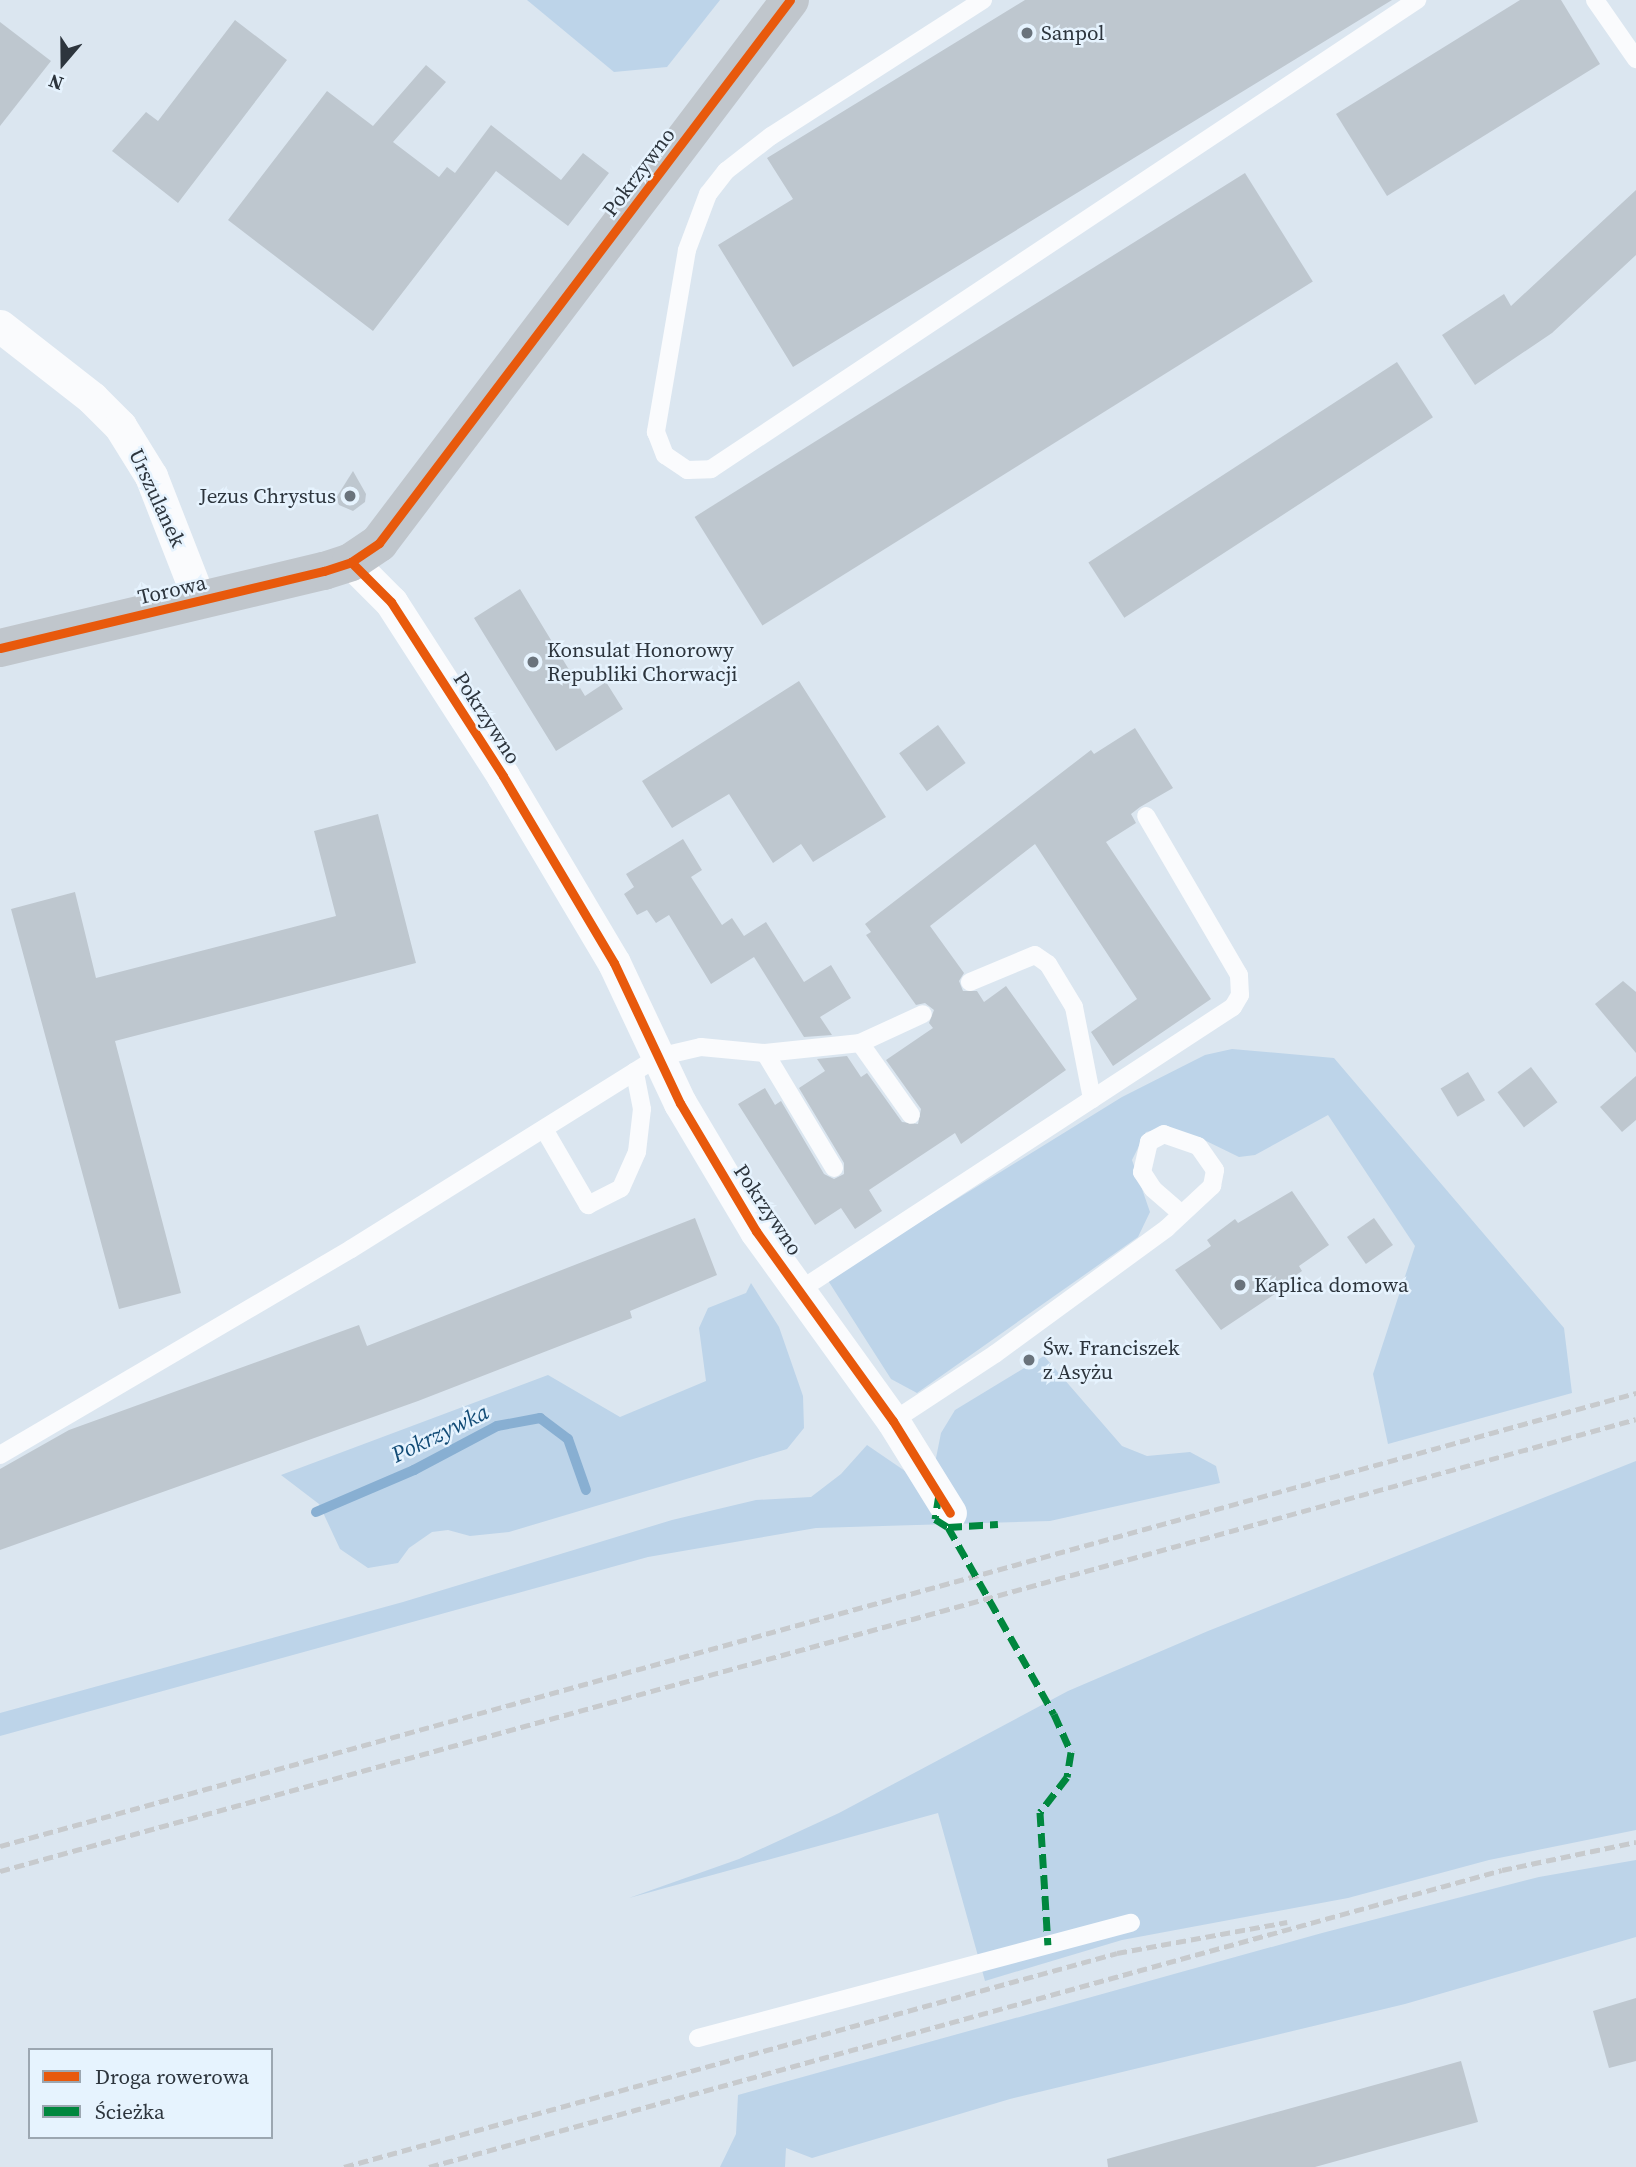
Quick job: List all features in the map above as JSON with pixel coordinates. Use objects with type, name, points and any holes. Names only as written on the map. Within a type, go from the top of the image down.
[{"type":"street","name":"Pokrzywno","points":[[790,0],[392,528],[351,562],[391,602],[524,808],[614,963],[646,1064],[680,1103],[756,1231],[894,1421],[950,1513]]},
{"type":"street","name":"Urszulanek","points":[[0,326],[92,398],[120,426],[151,476],[200,602]]},
{"type":"street","name":"Torowa","points":[[0,648],[200,602],[351,562]]},
{"type":"lane","points":[[983,0],[771,136],[726,171],[708,194],[687,250],[656,432],[666,456],[687,470],[711,469],[1417,0]]},
{"type":"lane","points":[[1595,0],[1636,59]]},
{"type":"lane","points":[[800,1290],[1233,1007],[1240,995],[1239,975],[1146,816]]},
{"type":"lane","points":[[970,982],[1035,955],[1048,964],[1074,1007],[1092,1099]]},
{"type":"lane","points":[[0,1455],[351,1249],[646,1064],[702,1047],[765,1053],[860,1043],[923,1014]]},
{"type":"lane","points":[[860,1043],[911,1115]]},
{"type":"lane","points":[[765,1053],[834,1168]]},
{"type":"lane","points":[[544,1129],[588,1205],[621,1188],[637,1152],[646,1064]]},
{"type":"lane","points":[[894,1421],[995,1354],[1181,1213],[1212,1186],[1214,1170],[1198,1146],[1164,1134],[1149,1142],[1141,1162],[1142,1172],[1153,1189],[1181,1213]]},
{"type":"lane","points":[[698,2038],[1131,1923]]},
{"type":"shaded area","points":[[527,0],[720,0],[667,67],[614,72]]},
{"type":"shaded area","points":[[1232,1049],[1334,1058],[1564,1328],[1572,1393],[1388,1444],[1373,1374],[1415,1246],[1328,1115],[1255,1155],[1239,1157],[1198,1137],[1159,1129],[1146,1132],[1132,1160],[1150,1212],[1138,1237],[917,1393],[891,1379],[827,1279],[1122,1097],[1205,1055]]},
{"type":"shaded area","points":[[751,1283],[779,1327],[803,1396],[804,1428],[787,1449],[509,1532],[470,1536],[448,1530],[432,1532],[409,1548],[398,1563],[368,1568],[340,1549],[319,1504],[281,1475],[548,1375],[620,1417],[706,1381],[699,1328],[708,1308],[746,1293]]},
{"type":"shaded area","points":[[1044,1356],[1122,1446],[1147,1456],[1190,1452],[1216,1466],[1220,1483],[1050,1521],[816,1528],[648,1557],[0,1736],[0,1713],[403,1602],[672,1520],[756,1500],[811,1497],[841,1474],[867,1445],[905,1471],[935,1463],[941,1433],[955,1410]]},
{"type":"shaded area","points":[[1636,1461],[1636,1830],[1489,1860],[1348,1898],[1122,1940],[985,1981],[938,1813],[629,1898],[739,1859],[839,1813],[1068,1691],[1208,1631]]},
{"type":"shaded area","points":[[1636,1860],[1636,1937],[1405,2004],[1010,2099],[812,2158],[786,2148],[785,2167],[720,2167],[736,2134],[738,2095],[1322,1933],[1539,1877]]},
{"type":"building","points":[[1025,0],[1392,0],[793,367],[718,245],[793,199],[767,158]]},
{"type":"building","points":[[1520,0],[1561,0],[1600,64],[1387,196],[1336,114]]},
{"type":"building","points":[[235,20],[287,60],[178,203],[112,151],[146,112],[158,121]]},
{"type":"building","points":[[0,22],[51,61],[0,126]]},
{"type":"building","points":[[426,65],[446,82],[393,142],[439,177],[447,167],[455,173],[491,125],[561,180],[583,153],[609,173],[568,226],[496,171],[373,331],[228,220],[327,91],[373,126]]},
{"type":"building","points":[[1245,173],[1313,282],[762,625],[695,517]]},
{"type":"building","points":[[1636,190],[1636,255],[1552,333],[1475,385],[1442,335],[1504,294],[1511,306]]},
{"type":"building","points":[[1397,362],[1433,417],[1124,618],[1088,562]]},
{"type":"building","points":[[353,471],[366,494],[365,502],[353,511],[339,505],[336,498]]},
{"type":"building","points":[[520,589],[585,696],[606,682],[623,709],[556,751],[474,618]]},
{"type":"building","points":[[799,681],[886,817],[813,862],[801,844],[773,863],[729,794],[672,828],[642,781]]},
{"type":"building","points":[[938,725],[966,763],[927,791],[899,753]]},
{"type":"building","points":[[1135,728],[1173,788],[1131,814],[1136,823],[1106,842],[1211,999],[1113,1066],[1091,1032],[1137,999],[1035,844],[930,926],[964,973],[959,981],[963,991],[977,991],[984,1002],[1006,986],[1066,1070],[961,1144],[955,1133],[869,1190],[882,1211],[855,1229],[841,1208],[815,1225],[738,1104],[765,1088],[775,1105],[781,1101],[824,1174],[834,1179],[844,1174],[844,1163],[799,1088],[825,1071],[817,1059],[847,1056],[861,1077],[867,1073],[902,1122],[918,1124],[921,1109],[886,1060],[933,1028],[929,1023],[934,1010],[925,1003],[916,1005],[866,935],[871,932],[865,924],[1091,750],[1094,754]]},
{"type":"building","points":[[378,814],[416,963],[115,1041],[181,1293],[119,1309],[11,909],[75,892],[96,978],[336,916],[314,831]]},
{"type":"building","points":[[683,839],[702,870],[691,877],[722,925],[732,918],[744,936],[766,922],[804,982],[831,965],[851,998],[820,1017],[832,1035],[804,1037],[754,957],[711,984],[669,915],[656,923],[647,910],[637,915],[624,894],[634,887],[626,874]]},
{"type":"building","points":[[1623,981],[1636,992],[1636,1053],[1595,1004]]},
{"type":"building","points":[[1531,1067],[1557,1102],[1524,1127],[1497,1092]]},
{"type":"building","points":[[1468,1072],[1485,1100],[1458,1117],[1441,1088]]},
{"type":"building","points":[[1636,1076],[1636,1120],[1622,1132],[1600,1107]]},
{"type":"building","points":[[1292,1191],[1329,1245],[1299,1266],[1302,1271],[1282,1285],[1284,1288],[1221,1330],[1175,1270],[1211,1246],[1207,1240],[1235,1219],[1238,1223]]},
{"type":"building","points":[[695,1218],[717,1275],[630,1311],[632,1318],[418,1401],[0,1550],[0,1469],[69,1430],[359,1325],[367,1346]]},
{"type":"building","points":[[1374,1218],[1393,1245],[1366,1264],[1347,1237]]},
{"type":"building","points":[[1636,1998],[1636,2061],[1609,2068],[1593,2011]]},
{"type":"building","points":[[1461,2061],[1478,2122],[1315,2167],[1108,2167],[1107,2159]]},
{"type":"waterway","name":"Pokrzywka","points":[[316,1512],[414,1470],[497,1426],[540,1418],[568,1439],[586,1490]]},
{"type":"railway","points":[[0,1846],[1636,1393]]},
{"type":"railway","points":[[0,1871],[1636,1419]]},
{"type":"railway","points":[[429,2167],[1502,1870],[1636,1842]]},
{"type":"railway","points":[[344,2167],[1117,1953],[1287,1922]]},
{"type":"marked path","points":[[939,1494],[935,1519],[948,1527],[998,1524]]},
{"type":"marked path","points":[[948,1527],[1054,1714],[1071,1752],[1067,1777],[1040,1812],[1048,1945]]},
{"type":"cycle path","points":[[0,648],[324,571],[351,562],[379,543],[790,0]]},
{"type":"cycle path","points":[[351,562],[391,602],[503,776],[614,963],[680,1103],[756,1231],[893,1421],[950,1513]]},
{"type":"place","name":"Sanpol","points":[[1027,33]]},
{"type":"place","name":"Jezus Chrystus","points":[[350,496]]},
{"type":"place","name":"Konsulat Honorowy Republiki Chorwacji","points":[[533,662]]},
{"type":"place","name":"Kaplica domowa","points":[[1240,1285]]},
{"type":"place","name":"Św. Franciszek z Asyżu","points":[[1029,1360]]}]
